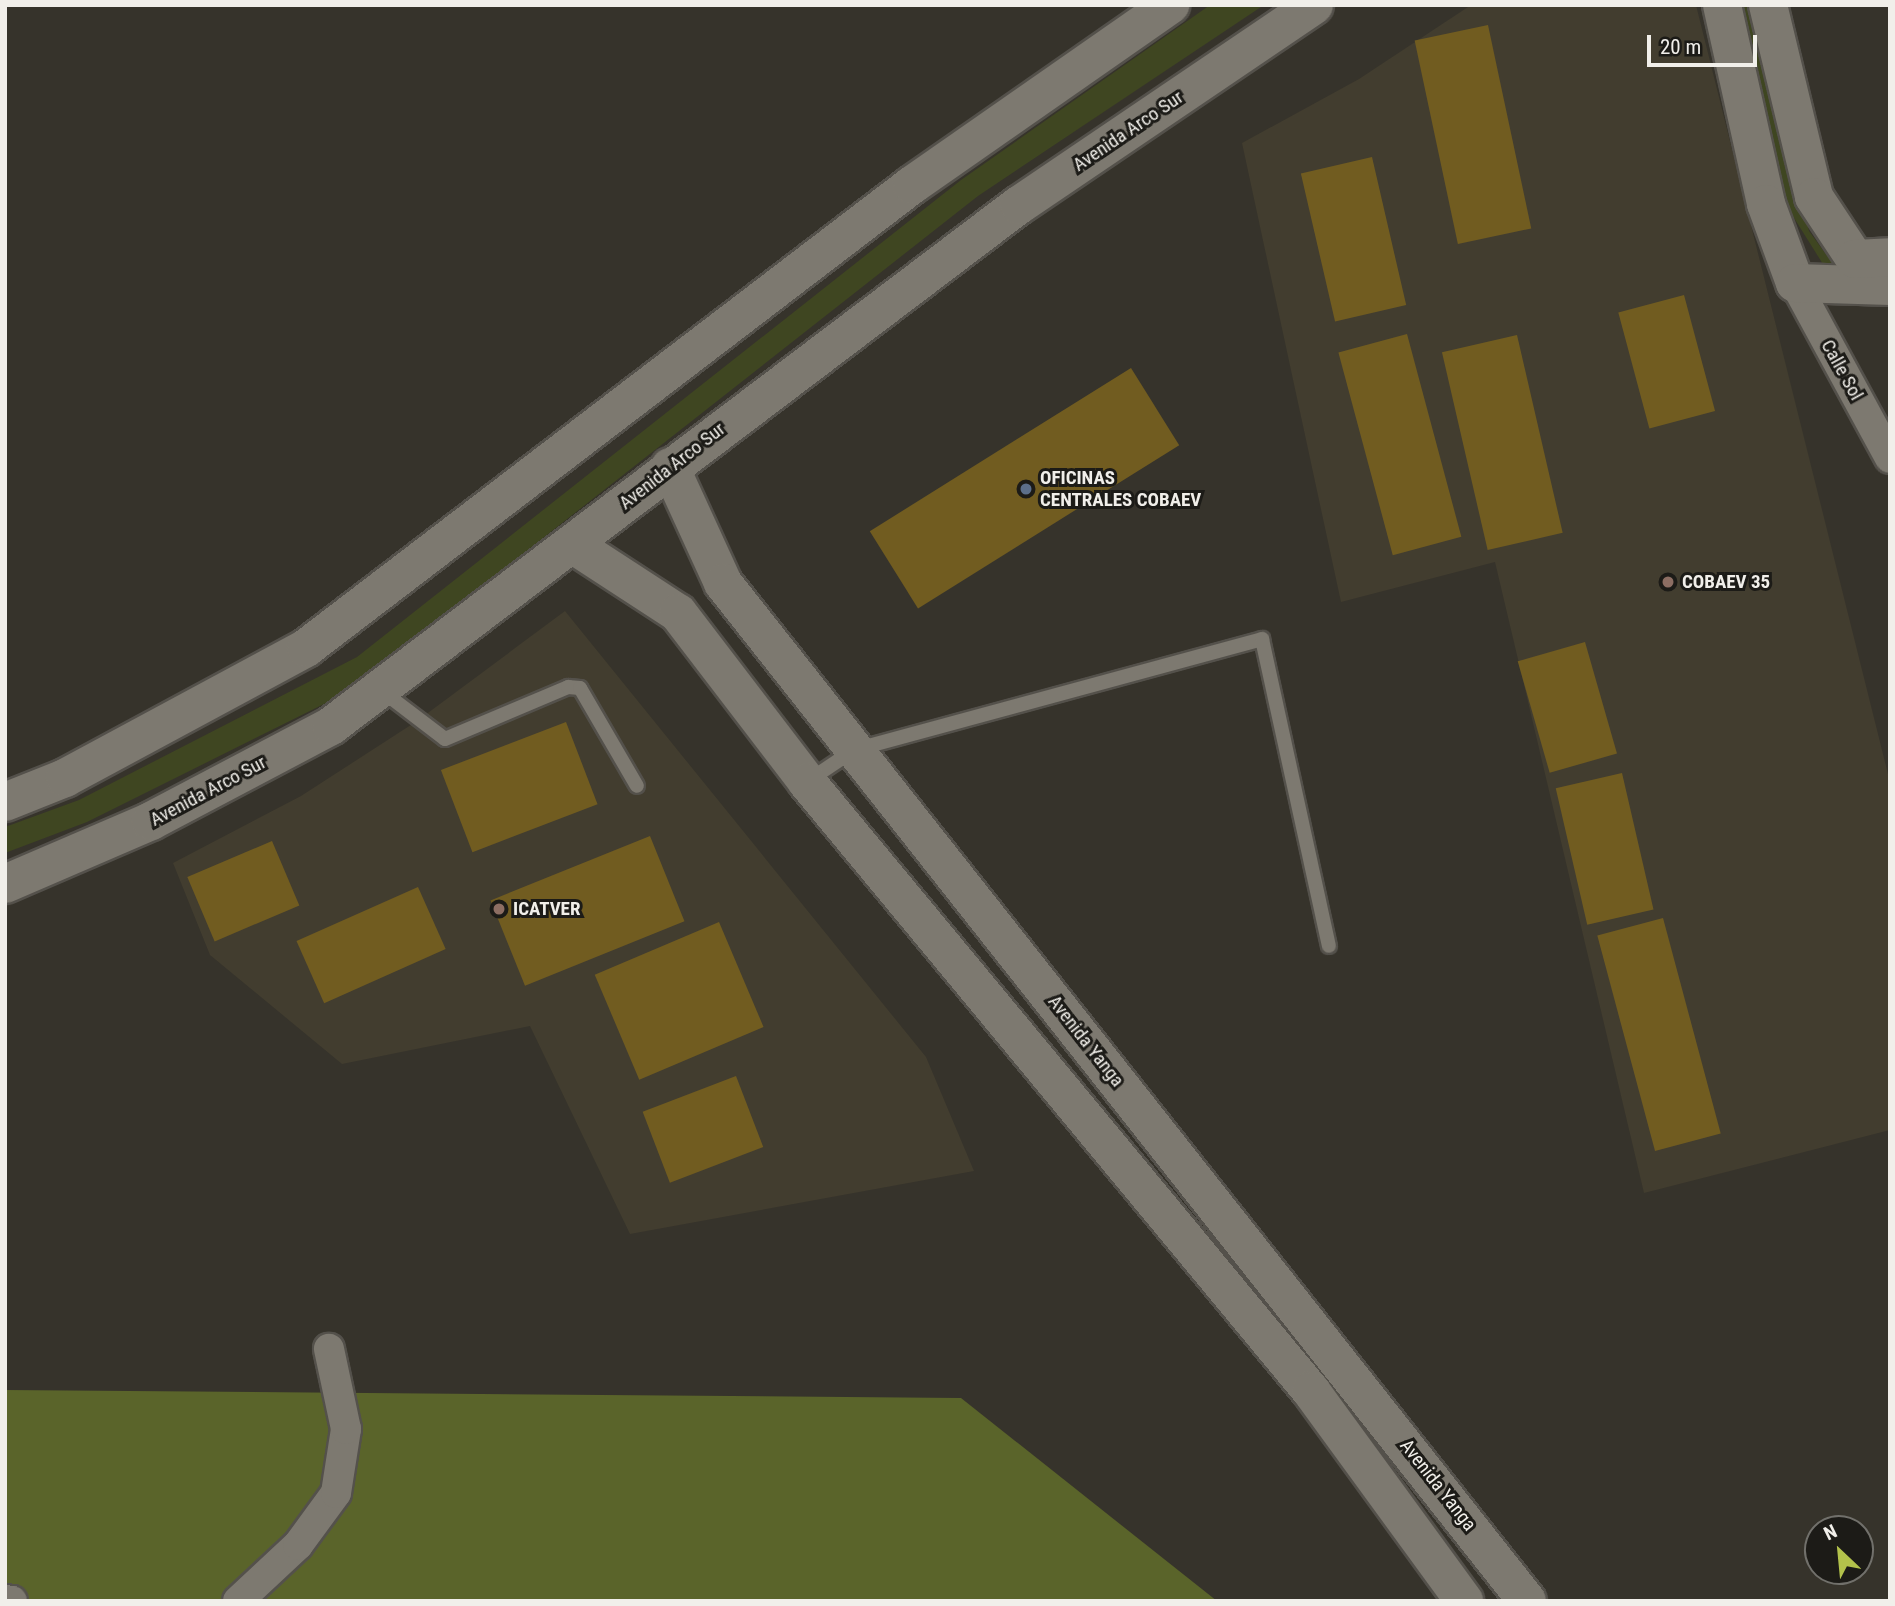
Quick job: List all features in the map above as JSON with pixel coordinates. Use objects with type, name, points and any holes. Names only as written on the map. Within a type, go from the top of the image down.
[{"type":"street","points":[[5,802],[65,778],[306,648],[912,185],[1170,5]]},
{"type":"street","name":"Avenida Arco Sur","points":[[5,884],[151,821],[331,726],[1019,205],[1314,5]]},
{"type":"street","points":[[1722,5],[1766,204],[1795,283],[1890,286]]},
{"type":"street","points":[[1768,5],[1814,197],[1855,258],[1890,257]]},
{"type":"street","name":"Calle Sol","points":[[1795,283],[1890,458]]},
{"type":"street","name":"Avenida Yanga","points":[[670,467],[723,583],[1527,1601]]},
{"type":"street","points":[[572,544],[678,613],[807,782],[1311,1391],[1464,1601]]},
{"type":"street","points":[[678,613],[723,583]]},
{"type":"street","points":[[239,1601],[298,1545],[336,1493],[346,1429],[329,1349]]},
{"type":"street","points":[[5,1600],[12,1601]]},
{"type":"lane","points":[[807,782],[854,750],[1262,639],[1329,946]]},
{"type":"lane","points":[[380,689],[445,739],[568,687],[580,688],[637,786]]},
{"type":"shaded area","name":"COBAEV 35","points":[[1471,5],[1696,5],[1890,782],[1890,1130],[1644,1193],[1495,562],[1341,602],[1242,143],[1359,79]]},
{"type":"shaded area","name":"ICATVER","points":[[565,611],[926,1057],[974,1171],[630,1234],[530,1026],[342,1064],[210,955],[173,863],[301,796],[417,721]]},
{"type":"green space","points":[[1210,5],[1264,5],[978,196],[370,674],[326,703],[87,822],[5,853],[5,827],[79,800],[357,657],[961,180]]},
{"type":"green space","points":[[1733,5],[1748,5],[1809,231],[1833,264],[1863,285],[1826,269],[1784,202]]},
{"type":"green space","points":[[5,1390],[961,1398],[1217,1601],[5,1601]]},
{"type":"building","points":[[1488,25],[1531,228],[1458,244],[1415,41]]},
{"type":"building","points":[[1372,157],[1406,305],[1335,322],[1301,173]]},
{"type":"building","points":[[1684,295],[1715,411],[1649,429],[1618,313]]},
{"type":"building","points":[[1407,334],[1461,537],[1393,555],[1338,352]]},
{"type":"building","points":[[1517,335],[1563,533],[1488,550],[1442,352]]},
{"type":"building","name":"OFICINAS CENTRALES COBAEV","points":[[1131,368],[1179,445],[918,608],[870,531]]},
{"type":"building","points":[[1585,642],[1617,754],[1550,773],[1518,661]]},
{"type":"building","points":[[566,722],[598,804],[472,852],[441,770]]},
{"type":"building","points":[[1622,773],[1653,909],[1587,925],[1556,788]]},
{"type":"building","points":[[650,836],[684,921],[525,986],[491,900]]},
{"type":"building","points":[[272,841],[299,905],[215,941],[187,877]]},
{"type":"building","points":[[418,887],[446,949],[324,1003],[296,941]]},
{"type":"building","points":[[1663,918],[1721,1133],[1655,1151],[1597,936]]},
{"type":"building","points":[[719,922],[764,1027],[639,1080],[595,975]]},
{"type":"building","points":[[736,1076],[763,1147],[670,1183],[643,1112]]},
{"type":"place","name":"OFICINAS CENTRALES COBAEV","points":[[1026,489]]},
{"type":"place","name":"COBAEV 35","points":[[1668,582]]},
{"type":"place","name":"ICATVER","points":[[499,909]]}]
